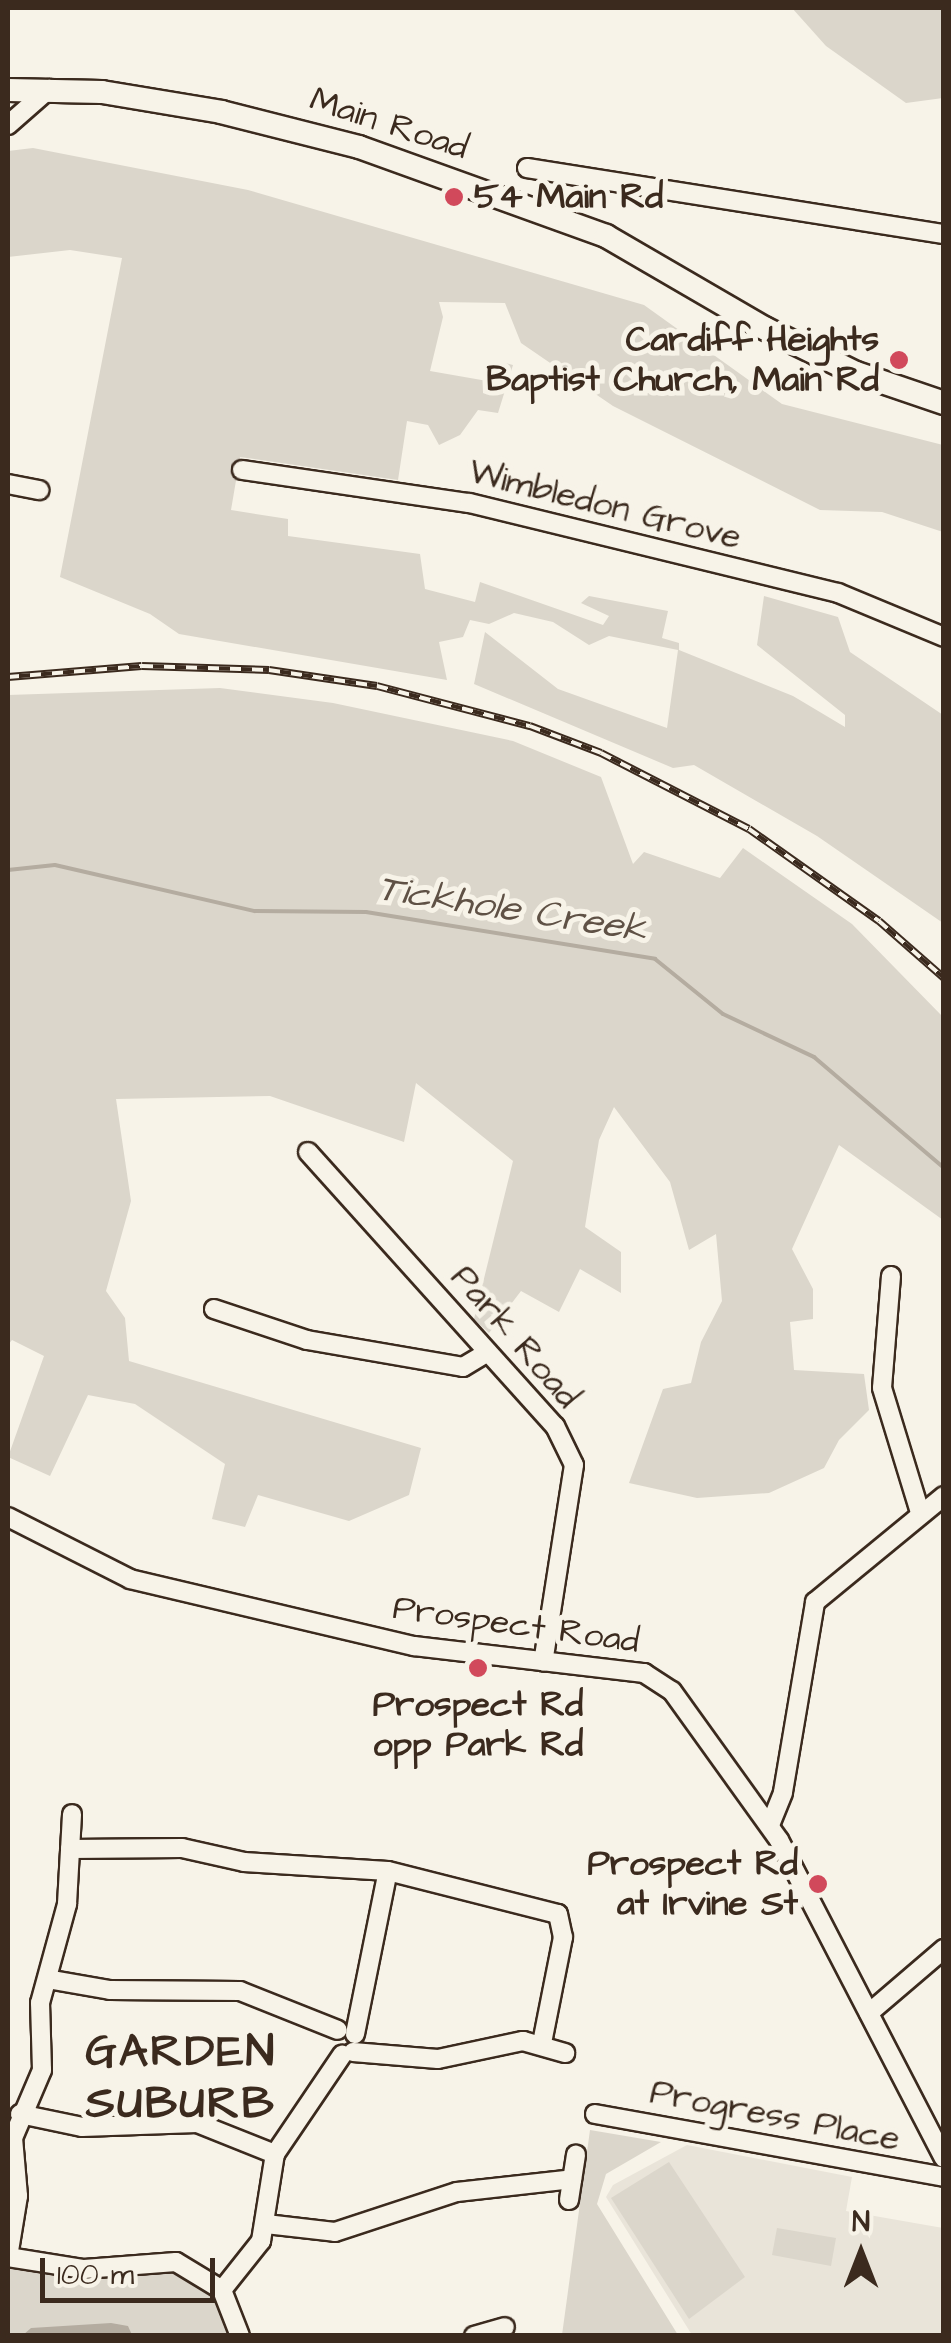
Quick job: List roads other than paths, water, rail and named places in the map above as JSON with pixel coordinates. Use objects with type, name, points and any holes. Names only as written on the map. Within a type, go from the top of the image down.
[{"type":"main road","name":"Main Road","points":[[8,90],[49,89],[221,112],[359,147],[606,236],[764,328],[856,372],[944,402]]},
{"type":"street","points":[[8,125],[49,89]]},
{"type":"street","points":[[527,168],[944,234]]},
{"type":"street","name":"Wimbledon Grove","points":[[242,470],[469,504],[838,593],[944,637]]},
{"type":"street","points":[[8,484],[38,490]]},
{"type":"street","name":"Park Road","points":[[308,1152],[554,1426],[574,1464],[543,1662]]},
{"type":"street","points":[[891,1276],[882,1388],[920,1512]]},
{"type":"street","points":[[214,1309],[307,1340],[462,1366],[486,1352]]},
{"type":"street","points":[[770,1825],[783,1792],[814,1602],[944,1496]]},
{"type":"street","name":"Prospect Road","points":[[8,1516],[130,1578],[414,1646],[644,1674],[672,1691],[770,1825],[944,2158]]},
{"type":"street","points":[[72,1814],[67,1904],[40,2003],[42,2070],[13,2138],[18,2196],[8,2257],[84,2269],[176,2262],[222,2290],[240,2336]]},
{"type":"street","points":[[70,1848],[182,1848],[234,1861],[388,1870],[562,1918],[542,2043]]},
{"type":"street","points":[[222,2290],[255,2253],[266,2224],[276,2154],[361,2008],[388,1870]]},
{"type":"street","points":[[869,2013],[944,1948]]},
{"type":"street","points":[[47,1979],[110,1990],[222,1988],[311,2018],[345,2041],[381,2055],[438,2059],[509,2042],[542,2043],[565,2053]]},
{"type":"street","points":[[20,2114],[82,2127],[198,2122],[276,2154]]},
{"type":"street","name":"Progress Place","points":[[594,2114],[944,2178]]},
{"type":"street","points":[[569,2200],[576,2156]]},
{"type":"street","points":[[266,2224],[350,2230],[456,2192],[572,2179]]},
{"type":"street","points":[[474,2336],[505,2327]]},
{"type":"waterway","name":"Tickhole Creek","points":[[8,870],[55,865],[255,911],[366,912],[655,959],[723,1014],[814,1057],[944,1168]]},
{"type":"railway","points":[[8,677],[142,666],[269,670],[377,686],[530,726],[601,753],[749,829],[879,921],[944,978]]},
{"type":"place","name":"54 Main Rd","points":[[454,197]]},
{"type":"place","name":"Cardiff Heights Baptist Church, Main Rd","points":[[899,360]]},
{"type":"place","name":"Prospect Rd opp Park Rd","points":[[478,1668]]},
{"type":"place","name":"Prospect Rd at Irvine St","points":[[818,1884]]},
{"type":"district","name":"GARDEN SUBURB","points":[[181,2079]]}]
